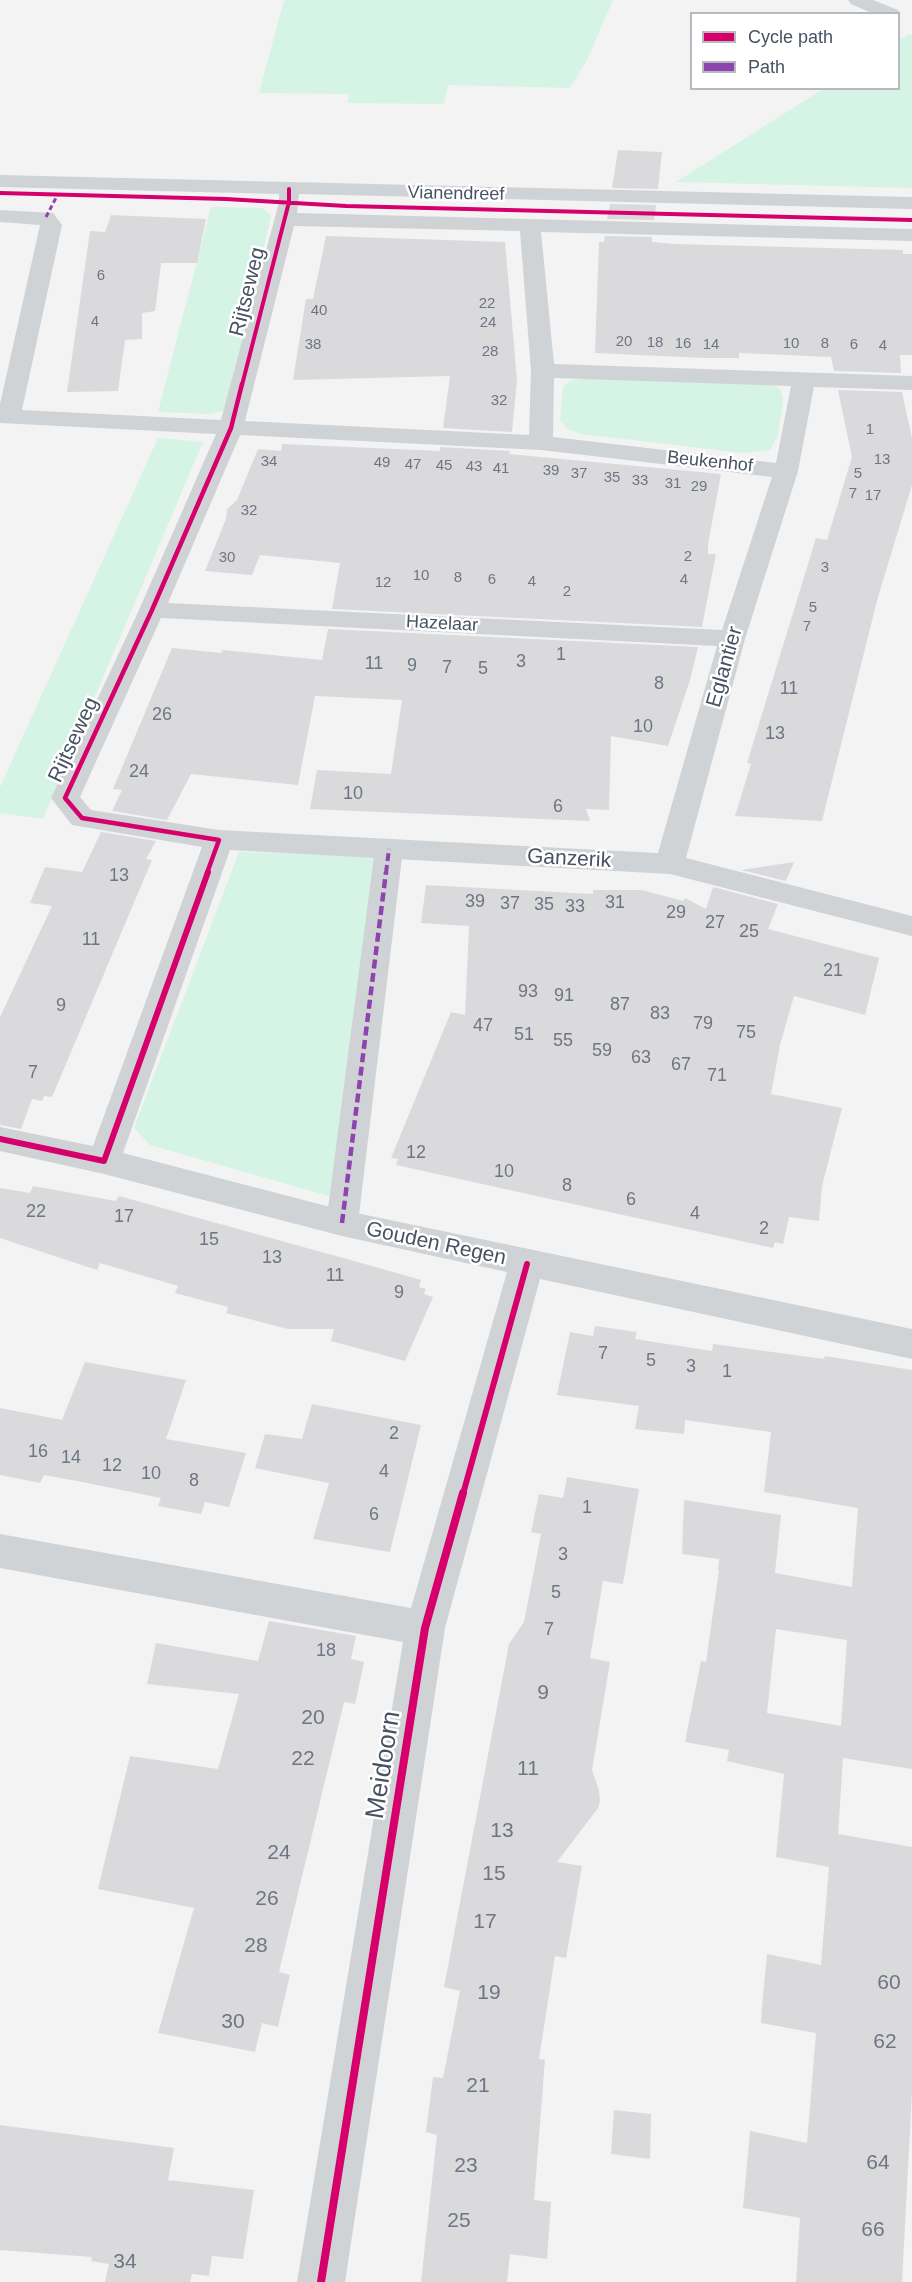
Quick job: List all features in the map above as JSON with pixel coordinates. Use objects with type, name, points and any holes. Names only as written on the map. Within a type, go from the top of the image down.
[{"type":"street","points":[[857,0],[888,12]]},
{"type":"street","name":"Vianendreef","points":[[0,181],[912,203]]},
{"type":"street","name":"Rijtseweg","points":[[219,840],[82,818],[65,798],[152,610],[231,428],[289,202],[289,189]]},
{"type":"street","points":[[0,216],[46,217],[51,225],[5,417]]},
{"type":"street","name":"Vianendreef","points":[[284,219],[912,235]]},
{"type":"street","points":[[530,225],[543,371],[541,443]]},
{"type":"street","points":[[543,371],[912,383]]},
{"type":"street","points":[[786,471],[804,380]]},
{"type":"street","name":"Beukenhof","points":[[5,417],[541,443],[786,471]]},
{"type":"street","name":"Eglantier","points":[[670,864],[732,639],[786,471]]},
{"type":"street","name":"Hazelaar","points":[[152,610],[732,639]]},
{"type":"street","points":[[0,1139],[104,1161],[219,840]]},
{"type":"street","name":"Ganzerik","points":[[219,840],[670,864],[912,926]]},
{"type":"street","points":[[342,1223],[389,849]]},
{"type":"street","name":"Gouden Regen","points":[[104,1161],[342,1223],[912,1344]]},
{"type":"street","name":"Meidoorn","points":[[321,2282],[425,1628],[527,1264]]},
{"type":"street","points":[[0,1551],[425,1628]]},
{"type":"green space","points":[[284,0],[613,0],[588,58],[570,88],[448,85],[444,104],[347,103],[349,94],[259,93]]},
{"type":"green space","points":[[909,34],[912,35],[912,188],[676,182],[821,90],[900,90],[900,39]]},
{"type":"green space","points":[[211,207],[262,208],[271,215],[230,406],[226,410],[210,414],[158,412]]},
{"type":"green space","points":[[596,377],[769,383],[781,390],[783,400],[778,436],[770,450],[743,453],[581,434],[568,429],[560,420],[563,386],[573,380]]},
{"type":"green space","points":[[158,438],[203,442],[43,819],[0,813],[0,787]]},
{"type":"green space","points":[[239,852],[378,855],[329,1196],[150,1145],[134,1128]]},
{"type":"building","points":[[618,150],[662,152],[658,189],[612,188]]},
{"type":"building","points":[[610,204],[656,205],[654,220],[607,219]]},
{"type":"building","points":[[111,215],[206,219],[197,263],[161,263],[155,311],[142,313],[142,339],[125,340],[118,391],[67,392],[90,231],[105,232]]},
{"type":"building","points":[[326,236],[505,242],[517,380],[512,432],[443,428],[450,376],[293,380],[306,299],[313,299]]},
{"type":"building","points":[[605,236],[652,237],[652,242],[675,244],[903,250],[903,254],[912,254],[912,355],[900,355],[901,373],[834,371],[831,357],[739,353],[739,358],[705,358],[595,353],[599,242],[604,242]]},
{"type":"building","points":[[838,390],[902,392],[912,438],[912,485],[878,597],[822,821],[735,816],[751,764],[747,763],[816,538],[827,540],[852,457]]},
{"type":"building","points":[[282,444],[440,451],[440,447],[510,451],[509,454],[721,474],[708,544],[708,554],[716,554],[702,627],[332,609],[340,563],[260,555],[252,575],[205,571],[226,519],[227,509],[237,500],[258,449],[281,451]]},
{"type":"building","points":[[328,629],[698,647],[690,680],[668,746],[611,736],[609,810],[586,809],[590,821],[310,809],[317,770],[391,774],[402,700],[315,696],[298,785],[191,774],[167,820],[112,811],[122,790],[113,789],[172,648],[221,653],[223,650],[322,660]]},
{"type":"building","points":[[101,832],[156,841],[146,859],[152,860],[52,1097],[44,1096],[42,1101],[32,1099],[21,1129],[0,1125],[0,1017],[52,906],[30,903],[45,867],[82,872]]},
{"type":"building","points":[[794,862],[786,881],[741,870]]},
{"type":"building","points":[[426,885],[593,894],[593,890],[642,890],[683,901],[685,898],[706,909],[713,887],[778,904],[768,929],[879,958],[865,1015],[794,996],[780,1045],[771,1094],[842,1108],[822,1186],[819,1221],[789,1217],[783,1244],[775,1242],[773,1248],[396,1165],[398,1159],[391,1158],[451,1012],[465,1015],[469,926],[421,923]]},
{"type":"building","points":[[33,1186],[116,1201],[119,1196],[372,1266],[421,1280],[419,1287],[426,1289],[424,1294],[433,1297],[405,1361],[331,1341],[334,1329],[288,1329],[226,1313],[228,1307],[175,1293],[178,1286],[100,1263],[97,1270],[0,1238],[0,1188],[30,1193]]},
{"type":"building","points":[[595,1326],[637,1332],[635,1339],[712,1351],[713,1344],[824,1359],[825,1356],[912,1370],[912,1769],[843,1758],[838,1834],[912,1847],[912,2092],[902,2282],[796,2282],[800,2218],[743,2208],[750,2131],[807,2143],[816,2033],[761,2023],[762,2006],[767,1954],[821,1965],[829,1867],[776,1857],[784,1774],[727,1761],[729,1750],[685,1742],[701,1661],[706,1662],[719,1559],[682,1554],[684,1500],[781,1515],[775,1573],[852,1587],[858,1508],[764,1492],[771,1432],[685,1420],[684,1434],[635,1429],[639,1406],[557,1395],[570,1332],[593,1336]],"holes":[[[776,1629],[847,1640],[841,1726],[767,1713]]]},
{"type":"building","points":[[85,1362],[186,1380],[166,1439],[246,1453],[229,1507],[205,1502],[201,1514],[158,1506],[161,1498],[82,1482],[44,1475],[40,1483],[0,1475],[0,1408],[62,1420]]},
{"type":"building","points":[[312,1404],[421,1425],[390,1552],[313,1539],[329,1483],[255,1468],[265,1434],[302,1439]]},
{"type":"building","points":[[567,1477],[639,1489],[623,1584],[603,1581],[590,1658],[610,1662],[592,1770],[600,1801],[598,1808],[557,1862],[582,1866],[566,1958],[555,1956],[539,2059],[545,2060],[534,2200],[551,2202],[547,2259],[510,2254],[507,2282],[421,2282],[437,2135],[426,2132],[433,2077],[443,2078],[460,1991],[444,1987],[509,1644],[524,1622],[541,1534],[531,1532],[539,1494],[563,1498]]},
{"type":"building","points":[[269,1621],[356,1636],[351,1659],[364,1662],[355,1704],[344,1702],[279,1972],[290,1975],[278,2027],[262,2023],[255,2052],[158,2033],[194,1908],[98,1889],[130,1756],[218,1769],[239,1694],[147,1684],[156,1643],[258,1661]]},
{"type":"building","points":[[614,2110],[651,2114],[650,2159],[611,2154]]},
{"type":"building","points":[[0,2125],[174,2148],[168,2180],[254,2190],[243,2259],[212,2256],[209,2276],[192,2274],[190,2282],[105,2282],[109,2264],[91,2261],[92,2257],[0,2250]]},
{"type":"marked path","points":[[46,217],[58,194]]},
{"type":"marked path","points":[[342,1223],[389,849]]},
{"type":"cycle path","points":[[0,1139],[104,1161],[219,840],[82,818],[65,798],[152,610],[231,428],[289,202],[289,189]]},
{"type":"cycle path","points":[[0,193],[226,199],[346,206],[912,220]]},
{"type":"cycle path","points":[[321,2282],[425,1628],[527,1264]]}]
